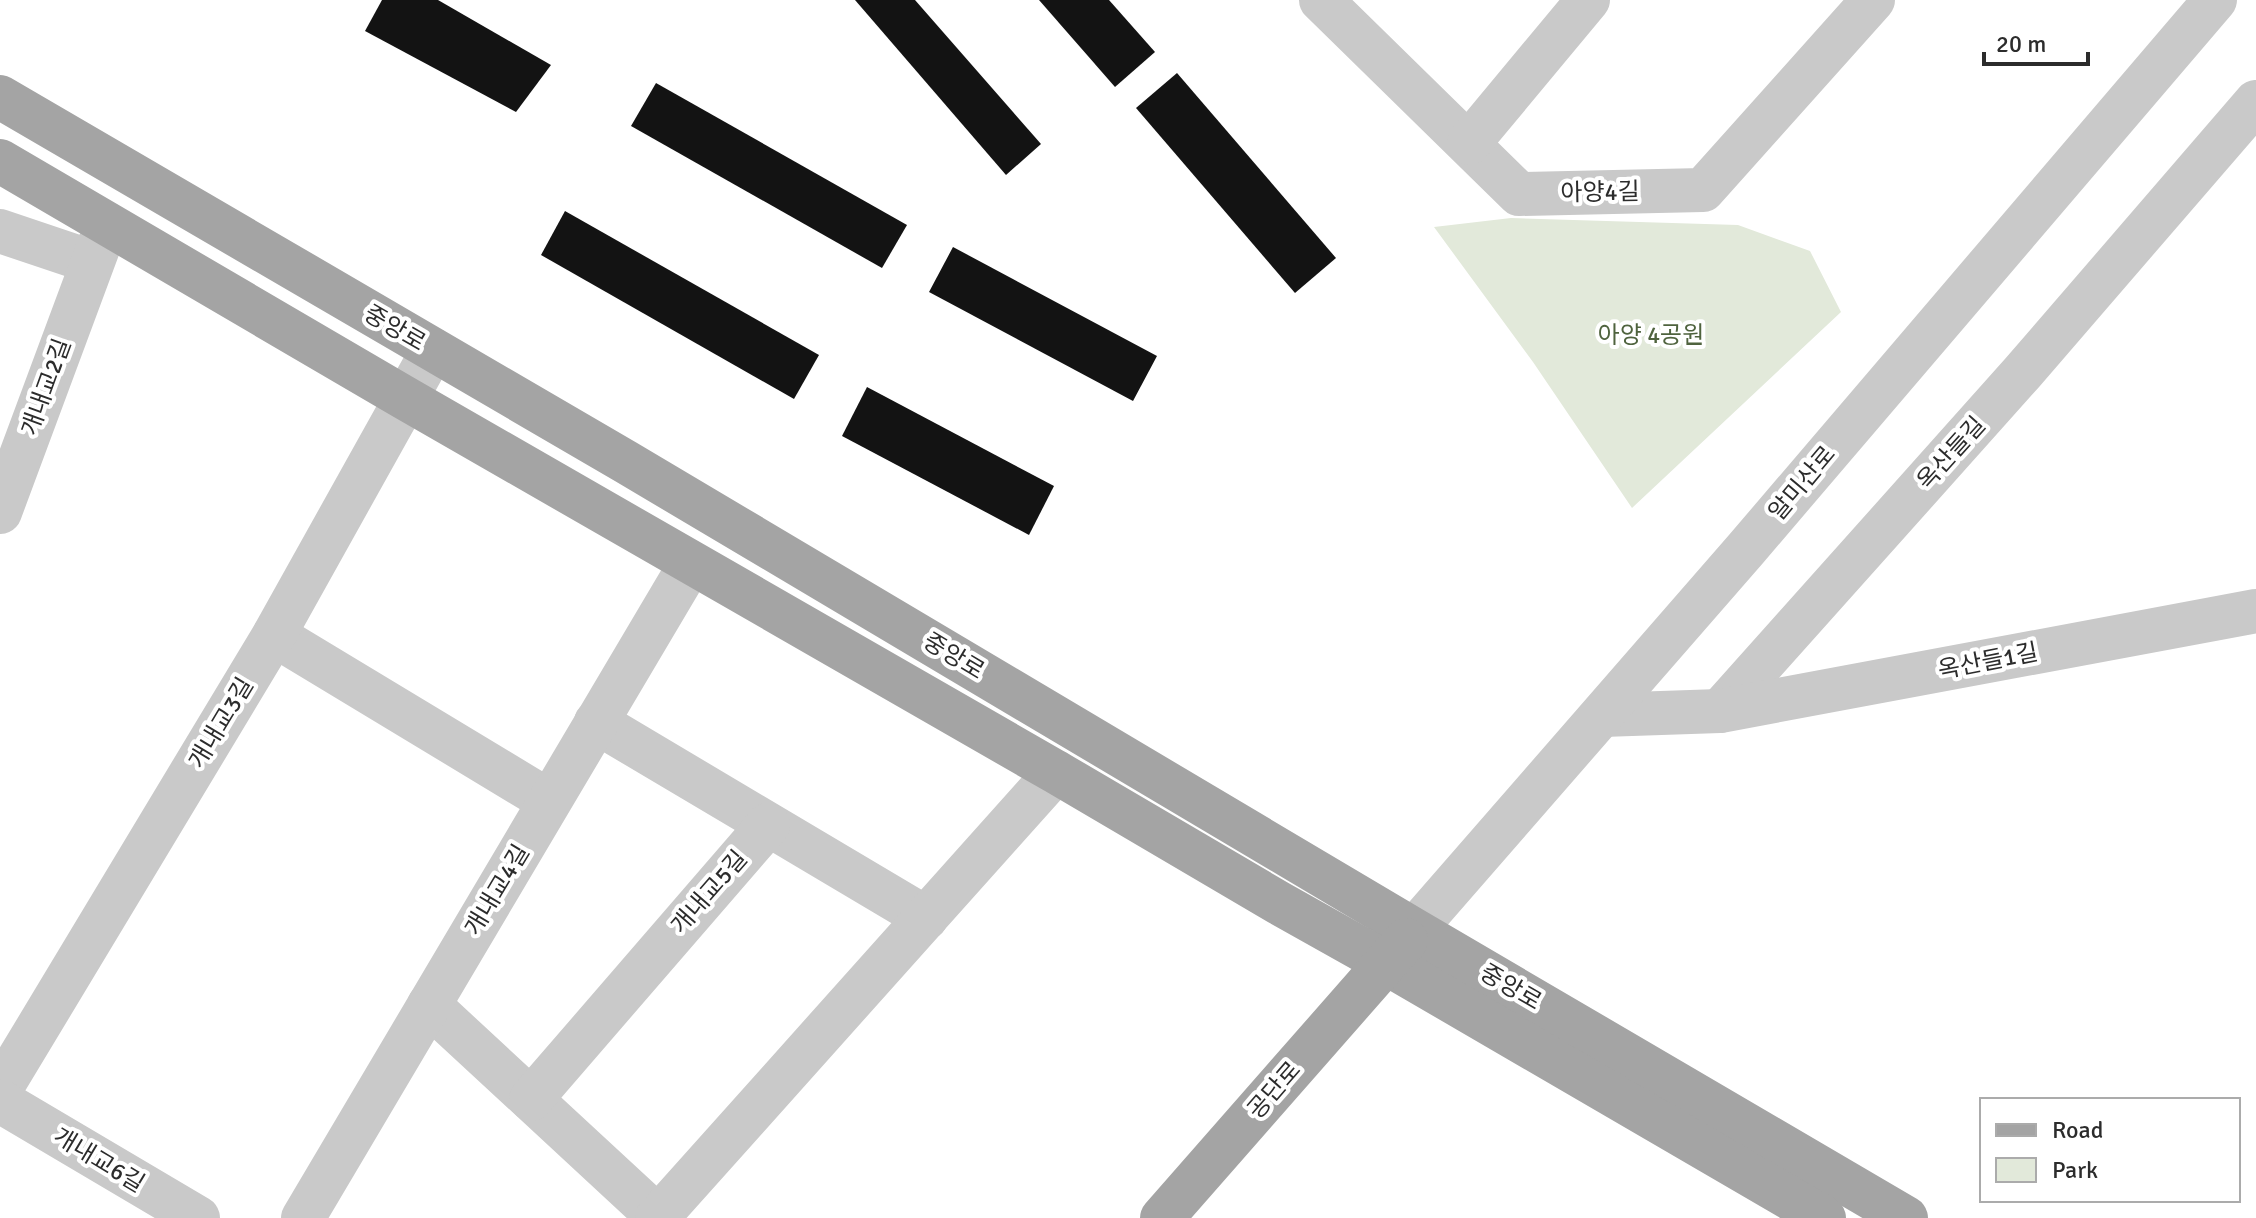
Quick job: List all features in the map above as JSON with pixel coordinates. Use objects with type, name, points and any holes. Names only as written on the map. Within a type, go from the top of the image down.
[{"type":"main road","name":"중앙로","points":[[0,97],[640,470],[1906,1218]]},
{"type":"main road","name":"중앙로","points":[[0,161],[100,243],[405,398],[1824,1218]]},
{"type":"main road","name":"알미산로","points":[[1386,963],[1414,930]]},
{"type":"main road","name":"공단로","points":[[1162,1218],[1386,963]]},
{"type":"street","name":"아양4길","points":[[1321,0],[1519,194],[1703,190],[1873,0]]},
{"type":"street","points":[[1469,143],[1588,0]]},
{"type":"street","name":"알미산로","points":[[1414,930],[1746,549],[2215,0]]},
{"type":"street","name":"옥산들길","points":[[1720,711],[2022,373],[2256,102]]},
{"type":"street","points":[[0,231],[100,243]]},
{"type":"street","name":"개내교2길","points":[[0,512],[100,243]]},
{"type":"street","name":"개내교3길","points":[[0,1090],[274,635],[433,350]]},
{"type":"street","name":"개내교4길","points":[[303,1218],[691,563]]},
{"type":"street","name":"옥산들1길","points":[[1720,711],[2256,611]]},
{"type":"street","points":[[274,635],[549,801]]},
{"type":"street","points":[[1602,715],[1720,711]]},
{"type":"street","points":[[596,722],[926,918]]},
{"type":"street","points":[[429,1005],[658,1217],[1056,772]]},
{"type":"street","name":"개내교5길","points":[[531,1099],[768,825]]},
{"type":"street","name":"개내교6길","points":[[0,1101],[198,1218]]},
{"type":"green space","name":"아양 4공원","points":[[1511,218],[1738,225],[1810,251],[1841,312],[1632,508],[1533,362],[1434,227]]},
{"type":"building","points":[[382,0],[438,0],[551,65],[516,112],[365,31]]},
{"type":"building","points":[[855,0],[915,0],[1041,144],[1006,175]]},
{"type":"building","points":[[1039,0],[1109,0],[1155,52],[1115,87]]},
{"type":"building","points":[[1177,73],[1336,258],[1295,293],[1136,108]]},
{"type":"building","points":[[656,83],[907,225],[882,268],[631,126]]},
{"type":"building","points":[[565,211],[819,355],[794,399],[541,255]]},
{"type":"building","points":[[953,247],[1157,356],[1133,401],[929,292]]},
{"type":"building","points":[[867,387],[1054,486],[1029,535],[842,436]]}]
